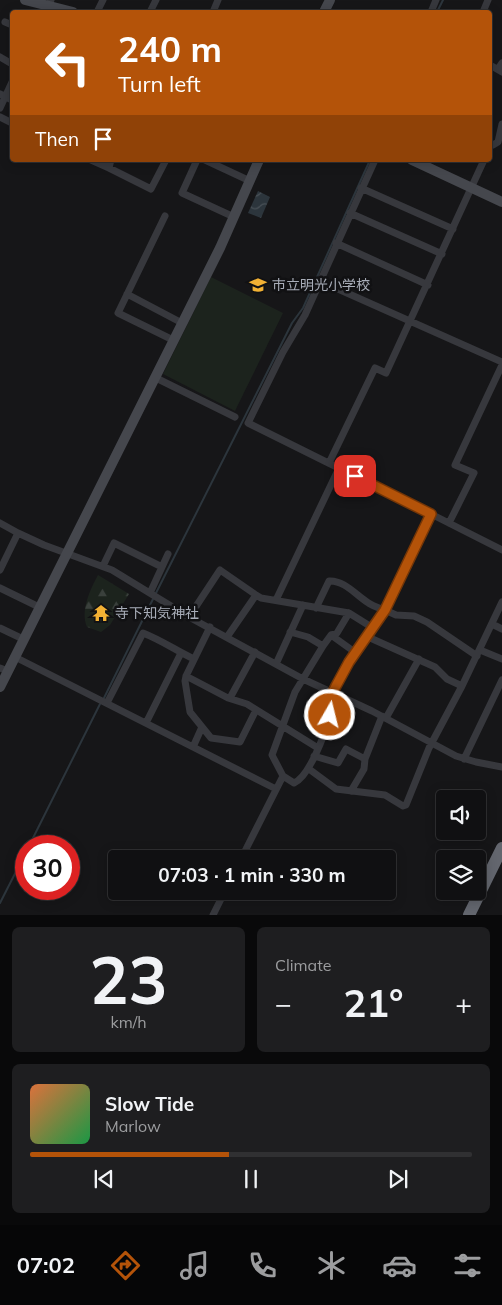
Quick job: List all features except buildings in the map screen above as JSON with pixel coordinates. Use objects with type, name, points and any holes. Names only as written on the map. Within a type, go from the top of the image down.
[{"type":"highway","points":[[469,915],[502,848]]},
{"type":"street","points":[[25,0],[65,10]]},
{"type":"street","points":[[5,22],[10,25]]},
{"type":"street","points":[[0,108],[6,97]]},
{"type":"street","points":[[492,144],[498,142],[502,124]]},
{"type":"street","points":[[96,162],[151,189],[165,162]]},
{"type":"street","points":[[110,168],[111,162]]},
{"type":"street","points":[[196,162],[182,194],[234,217]]},
{"type":"street","points":[[209,162],[250,181]]},
{"type":"street","points":[[0,687],[4,669],[14,658],[156,378],[234,217],[258,162]]},
{"type":"street","points":[[374,162],[305,315],[286,346],[248,423],[502,550]]},
{"type":"street","points":[[329,463],[375,368],[386,373],[483,162]]},
{"type":"street","points":[[428,163],[502,202]]},
{"type":"street","points":[[361,188],[453,229]]},
{"type":"street","points":[[350,213],[442,254]]},
{"type":"street","points":[[165,216],[118,314],[173,340]]},
{"type":"street","points":[[336,243],[428,285]]},
{"type":"street","points":[[320,281],[502,363],[455,465],[474,473],[449,523]]},
{"type":"street","points":[[127,294],[182,322]]},
{"type":"street","points":[[156,378],[235,417]]},
{"type":"street","points":[[276,600],[339,468]]},
{"type":"street","points":[[349,614],[337,633],[331,635],[323,646],[295,692],[272,755],[283,776],[294,783],[300,780],[309,769],[330,715],[333,692],[385,610],[431,514]]},
{"type":"street","points":[[0,523],[66,554],[103,566],[189,617],[304,679],[384,717],[432,744],[464,759],[502,767]]},
{"type":"street","points":[[0,570],[18,533]]},
{"type":"street","points":[[103,566],[114,543],[162,567]]},
{"type":"street","points":[[150,593],[168,554]]},
{"type":"street","points":[[189,617],[220,570],[256,595],[349,614],[373,628]]},
{"type":"street","points":[[316,608],[329,581],[335,581],[358,594],[367,603],[396,615],[414,616],[478,653],[502,659]]},
{"type":"street","points":[[0,588],[39,607]]},
{"type":"street","points":[[227,637],[256,595]]},
{"type":"street","points":[[309,769],[336,789],[385,795],[403,806],[406,805],[429,748],[462,686],[502,602]]},
{"type":"street","points":[[276,664],[303,605]]},
{"type":"street","points":[[492,624],[502,628]]},
{"type":"street","points":[[0,628],[23,639]]},
{"type":"street","points":[[210,628],[186,676],[185,681],[190,712],[212,738],[240,742],[256,710]]},
{"type":"street","points":[[290,632],[308,637],[323,646]]},
{"type":"street","points":[[103,702],[143,633],[159,639],[166,646],[194,659]]},
{"type":"street","points":[[331,635],[356,653]]},
{"type":"street","points":[[368,637],[435,666],[447,680],[462,686]]},
{"type":"street","points":[[230,698],[255,652]]},
{"type":"street","points":[[146,723],[181,653]]},
{"type":"street","points":[[14,658],[276,789]]},
{"type":"street","points":[[351,791],[364,769],[365,759],[384,717],[419,659]]},
{"type":"street","points":[[186,676],[230,698],[247,704],[318,748]]},
{"type":"street","points":[[464,759],[502,680]]},
{"type":"street","points":[[193,747],[202,727]]},
{"type":"street","points":[[314,756],[338,763],[346,749],[365,759]]},
{"type":"street","points":[[246,850],[283,776]]},
{"type":"street","points":[[213,915],[220,900]]},
{"type":"green space","points":[[211,277],[283,313],[235,411],[163,374]]},
{"type":"green space","points":[[98,575],[129,594],[110,625],[101,632],[87,627],[85,621],[85,607]]},
{"type":"water","points":[[258,191],[270,197],[261,218],[248,213]]},
{"type":"waterway","points":[[438,10],[443,0]]},
{"type":"waterway","points":[[155,595],[292,323],[303,308],[369,162]]},
{"type":"waterway","points":[[103,700],[153,599]]},
{"type":"waterway","points":[[34,835],[100,704]]},
{"type":"waterway","points":[[0,903],[15,874]]},
{"type":"place","name":"市立明光小学校","points":[[258,285]]},
{"type":"place","name":"寺下知気神社","points":[[101,613]]},
{"type":"route","points":[[330,715],[333,692],[336,686],[349,662],[385,610],[431,514],[355,476]]}]
